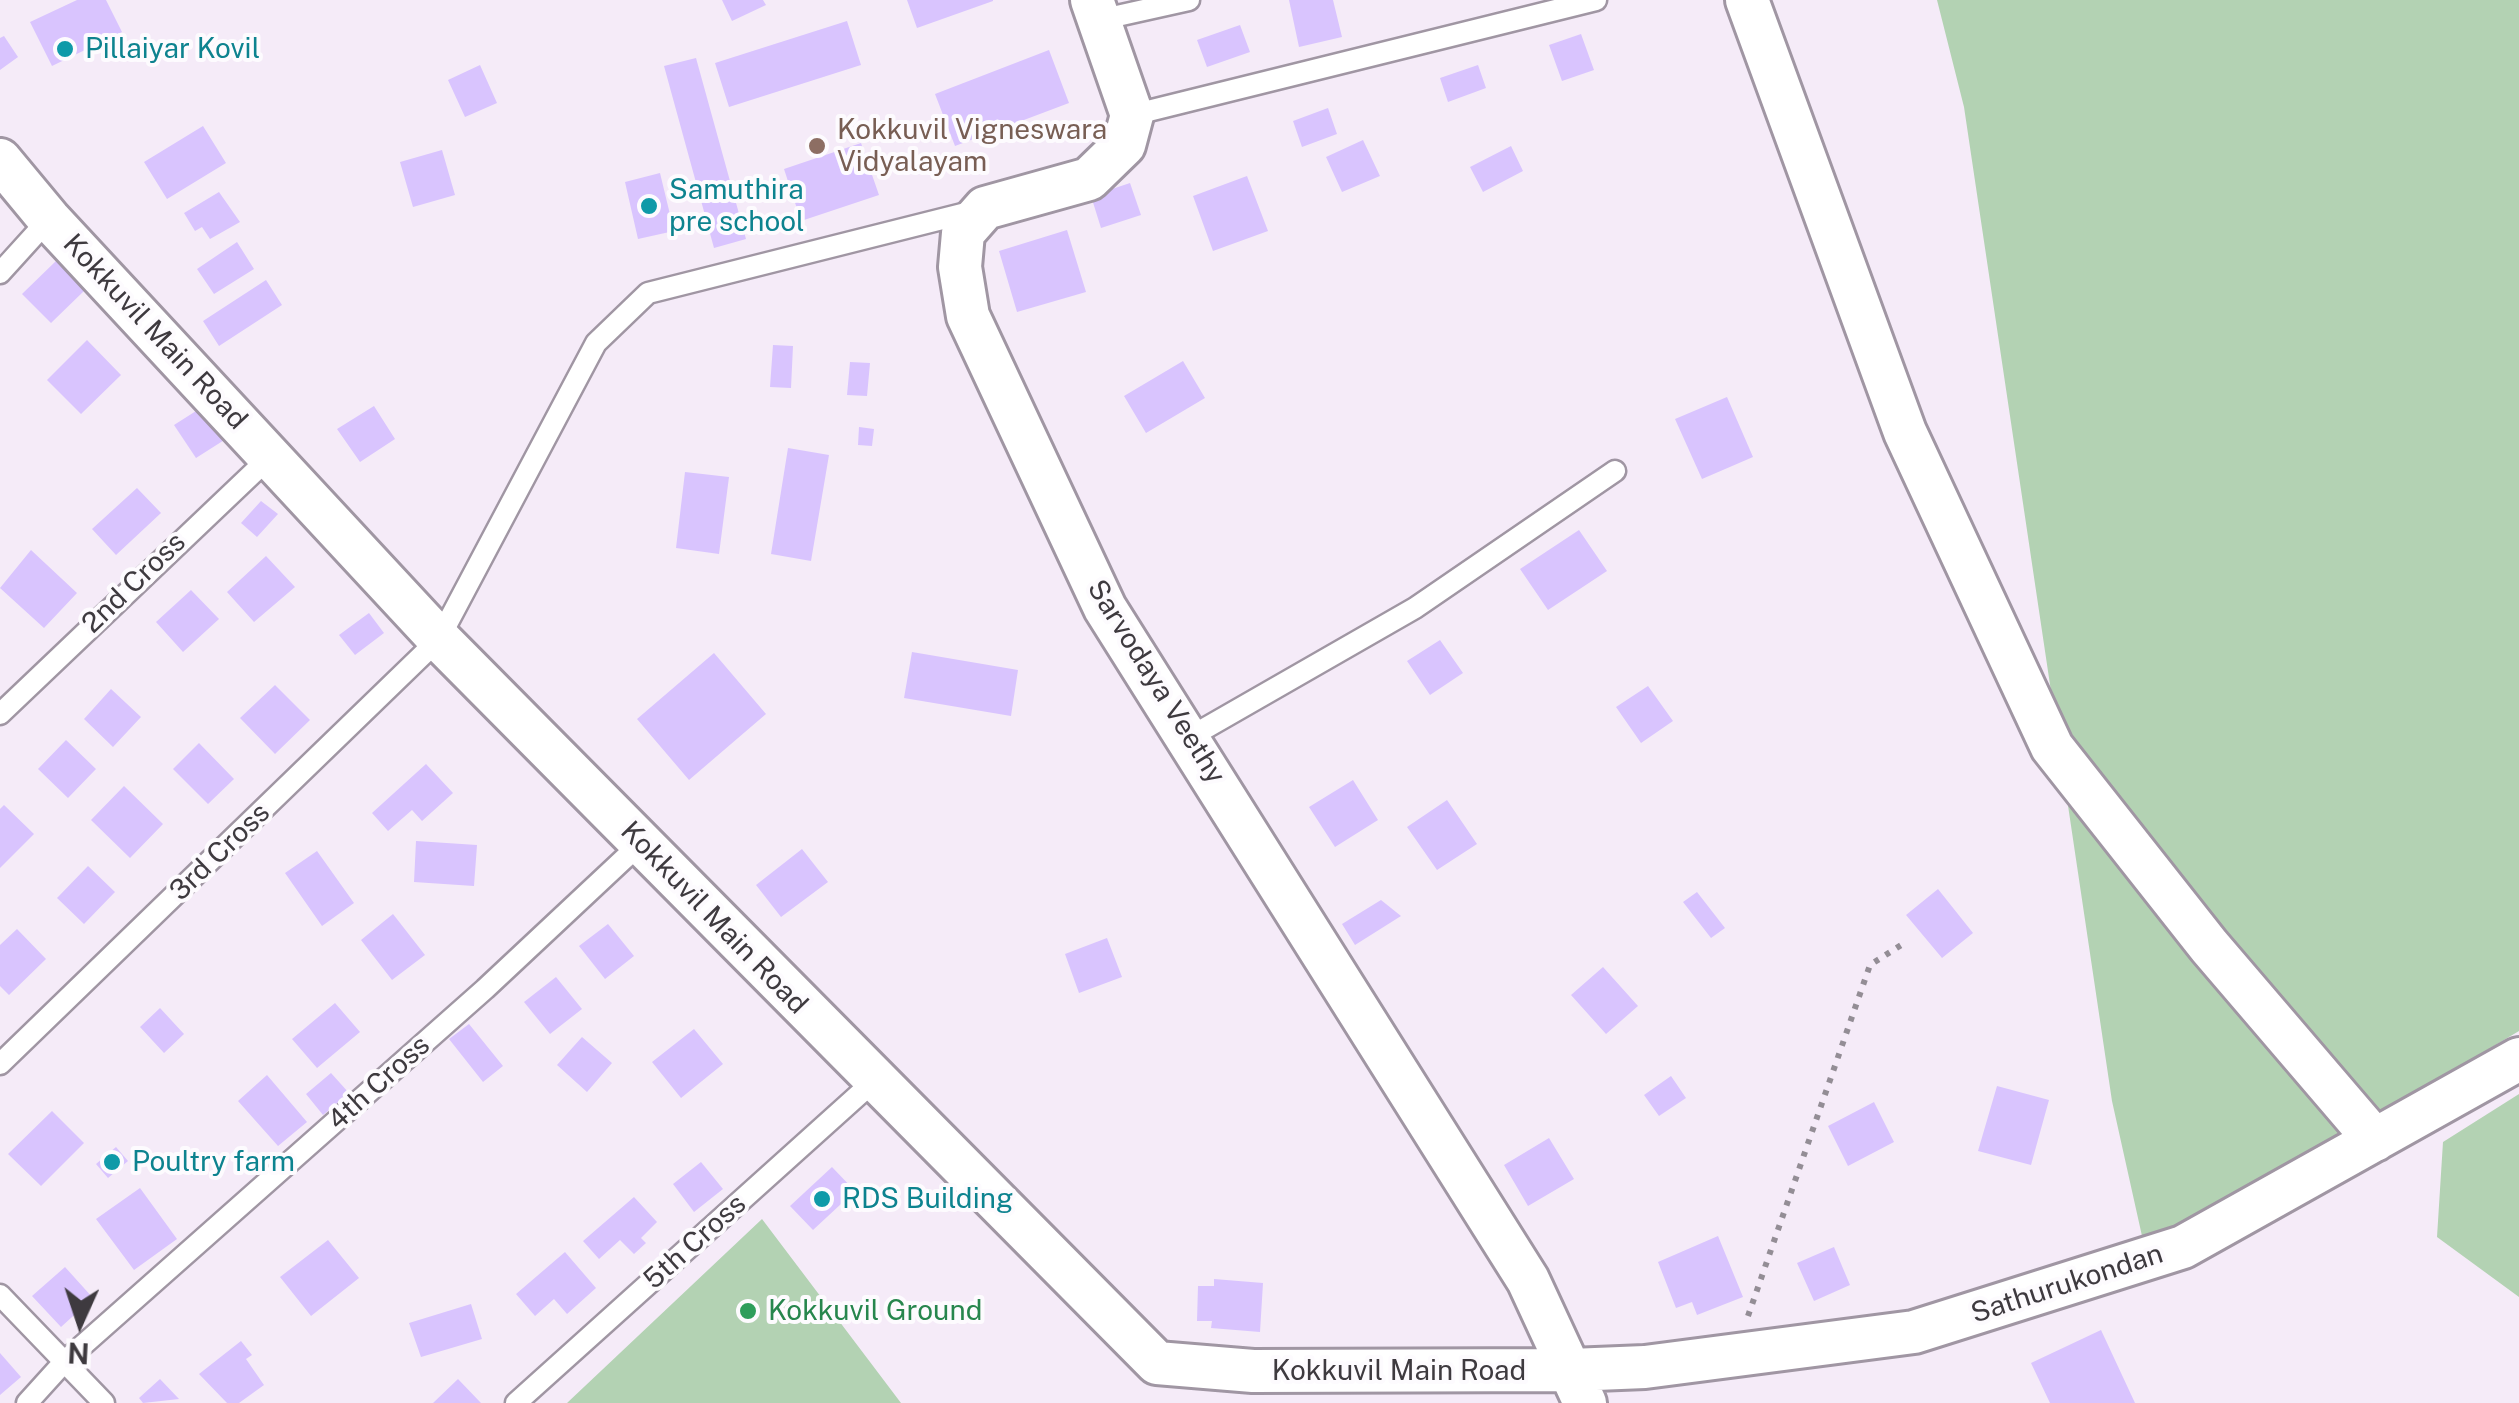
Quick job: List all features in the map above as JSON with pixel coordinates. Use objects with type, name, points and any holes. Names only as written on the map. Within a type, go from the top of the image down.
[{"type":"street","points":[[1747,0],[1905,432],[2052,746],[2210,946],[2375,1140]]},
{"type":"street","points":[[985,208],[1089,179],[1124,145],[1132,115],[1096,10]]},
{"type":"street","name":"Kokkuvil Main Road","points":[[0,160],[48,219],[272,455],[439,639],[874,1081],[1164,1383],[1252,1371],[1578,1387]]},
{"type":"street","name":"Sarvodaya Veethy","points":[[985,208],[963,233],[960,267],[968,316],[1105,608],[1190,736],[1528,1280],[1578,1387]]},
{"type":"street","name":"Sathurukondan","points":[[1578,1387],[1645,1367],[1914,1332],[2183,1247],[2519,1059]]},
{"type":"lane","points":[[1096,10],[1189,0]]},
{"type":"lane","points":[[1132,115],[1596,0]]},
{"type":"lane","name":"3rd Cross","points":[[0,1064],[439,639],[596,343],[648,293],[985,208]]},
{"type":"lane","points":[[0,274],[48,219]]},
{"type":"lane","name":"2nd Cross","points":[[0,714],[272,455]]},
{"type":"lane","points":[[1190,736],[1415,608],[1615,472]]},
{"type":"lane","name":"4th Cross","points":[[27,1403],[65,1361],[485,989],[641,843]]},
{"type":"lane","name":"5th Cross","points":[[516,1403],[874,1081]]},
{"type":"lane","points":[[0,1295],[104,1403]]},
{"type":"path","points":[[1734,1355],[1870,965],[1906,942]]},
{"type":"green space","points":[[1937,0],[2519,0],[2519,1031],[2202,1220],[2142,1236],[2112,1101],[1964,107]]},
{"type":"green space","points":[[2519,1094],[2519,1297],[2437,1237],[2443,1142]]},
{"type":"green space","name":"Kokkuvil Ground","points":[[762,1219],[901,1403],[567,1403]]},
{"type":"building","name":"Pillaiyar Kovil","points":[[77,0],[106,0],[122,32],[52,66],[30,22]]},
{"type":"building","points":[[722,0],[763,0],[766,5],[732,21]]},
{"type":"building","points":[[907,0],[993,0],[993,1],[917,28]]},
{"type":"building","points":[[1289,0],[1333,0],[1342,37],[1299,47]]},
{"type":"building","points":[[847,21],[861,65],[729,107],[715,63]]},
{"type":"building","points":[[1240,25],[1250,52],[1207,67],[1197,40]]},
{"type":"building","points":[[1581,34],[1594,70],[1562,81],[1549,45]]},
{"type":"building","points":[[4,36],[18,57],[0,70],[0,38]]},
{"type":"building","points":[[1049,50],[1069,103],[955,146],[935,94]]},
{"type":"building","points":[[696,58],[746,239],[714,248],[664,66]]},
{"type":"building","points":[[480,65],[497,103],[465,117],[448,80]]},
{"type":"building","points":[[1478,65],[1486,88],[1448,102],[1440,78]]},
{"type":"building","points":[[1328,108],[1337,134],[1302,147],[1293,121]]},
{"type":"building","points":[[203,126],[226,163],[167,199],[144,162]]},
{"type":"building","points":[[1363,140],[1380,176],[1342,192],[1326,157]]},
{"type":"building","points":[[861,143],[879,195],[801,221],[784,169]]},
{"type":"building","points":[[1511,146],[1523,171],[1483,192],[1470,167]]},
{"type":"building","points":[[442,150],[455,195],[413,207],[400,162]]},
{"type":"building","name":"Samuthira pre school","points":[[660,173],[674,231],[638,239],[625,182]]},
{"type":"building","points":[[1247,176],[1268,231],[1213,251],[1193,196]]},
{"type":"building","points":[[1130,183],[1141,215],[1101,228],[1091,196]]},
{"type":"building","points":[[219,192],[240,222],[210,239],[202,227],[195,231],[184,213]]},
{"type":"building","points":[[1067,230],[1086,292],[1017,312],[999,251]]},
{"type":"building","points":[[237,242],[254,269],[214,294],[197,269]]},
{"type":"building","points":[[57,260],[85,290],[51,323],[22,294]]},
{"type":"building","points":[[266,280],[282,305],[219,346],[203,321]]},
{"type":"building","points":[[87,340],[121,375],[81,414],[47,380]]},
{"type":"building","points":[[773,345],[793,346],[791,388],[770,387]]},
{"type":"building","points":[[1183,361],[1205,398],[1146,433],[1124,396]]},
{"type":"building","points":[[850,362],[870,363],[867,396],[847,395]]},
{"type":"building","points":[[1727,397],[1753,457],[1702,479],[1675,419]]},
{"type":"building","points":[[207,404],[229,437],[196,458],[174,425]]},
{"type":"building","points":[[374,406],[395,439],[360,462],[337,429]]},
{"type":"building","points":[[859,427],[874,429],[872,446],[858,445]]},
{"type":"building","points":[[788,448],[829,455],[811,561],[771,554]]},
{"type":"building","points":[[685,472],[729,477],[719,554],[676,548]]},
{"type":"building","points":[[137,488],[161,513],[116,555],[92,529]]},
{"type":"building","points":[[261,501],[278,514],[257,537],[241,523]]},
{"type":"building","points":[[1579,530],[1607,571],[1548,610],[1520,569]]},
{"type":"building","points":[[31,550],[77,593],[44,628],[0,588]]},
{"type":"building","points":[[266,556],[295,587],[254,622],[227,592]]},
{"type":"building","points":[[191,590],[219,619],[183,652],[156,622]]},
{"type":"building","points":[[369,613],[384,633],[355,655],[339,635]]},
{"type":"building","points":[[1440,640],[1463,673],[1430,695],[1407,661]]},
{"type":"building","points":[[912,652],[1018,670],[1011,716],[904,698]]},
{"type":"building","points":[[714,653],[766,714],[689,780],[637,719]]},
{"type":"building","points":[[275,685],[310,720],[275,754],[240,718]]},
{"type":"building","points":[[1648,686],[1673,721],[1641,743],[1616,707]]},
{"type":"building","points":[[111,689],[141,717],[113,747],[84,719]]},
{"type":"building","points":[[66,740],[96,769],[68,798],[38,769]]},
{"type":"building","points":[[199,743],[234,779],[208,804],[173,769]]},
{"type":"building","points":[[426,764],[453,793],[422,821],[412,810],[388,831],[372,813]]},
{"type":"building","points":[[1353,780],[1378,820],[1335,847],[1309,807]]},
{"type":"building","points":[[124,786],[163,824],[130,858],[91,820]]},
{"type":"building","points":[[1447,800],[1477,844],[1437,870],[1407,827]]},
{"type":"building","points":[[4,805],[34,834],[0,868],[0,809]]},
{"type":"building","points":[[416,841],[477,845],[474,886],[414,882]]},
{"type":"building","points":[[802,849],[828,882],[781,917],[756,885]]},
{"type":"building","points":[[317,851],[354,903],[322,926],[285,873]]},
{"type":"building","points":[[88,866],[115,892],[84,924],[57,898]]},
{"type":"building","points":[[1938,889],[1973,933],[1942,958],[1906,915]]},
{"type":"building","points":[[1697,892],[1725,928],[1711,938],[1683,902]]},
{"type":"building","points":[[1381,900],[1401,916],[1355,945],[1342,924]]},
{"type":"building","points":[[393,914],[425,955],[392,980],[361,940]]},
{"type":"building","points":[[608,924],[634,956],[605,979],[579,946]]},
{"type":"building","points":[[17,929],[46,959],[9,995],[0,986],[0,945]]},
{"type":"building","points":[[1107,938],[1122,977],[1079,993],[1065,954]]},
{"type":"building","points":[[1603,967],[1638,1006],[1606,1034],[1571,995]]},
{"type":"building","points":[[556,977],[582,1009],[550,1034],[524,1002]]},
{"type":"building","points":[[335,1003],[360,1032],[317,1068],[292,1039]]},
{"type":"building","points":[[160,1008],[184,1034],[164,1053],[140,1027]]},
{"type":"building","points":[[469,1024],[503,1066],[483,1082],[449,1039]]},
{"type":"building","points":[[694,1029],[723,1064],[681,1098],[652,1062]]},
{"type":"building","points":[[582,1037],[612,1063],[587,1092],[557,1065]]},
{"type":"building","points":[[331,1073],[349,1093],[323,1115],[306,1094]]},
{"type":"building","points":[[267,1075],[307,1122],[278,1146],[238,1101]]},
{"type":"building","points":[[1671,1076],[1686,1098],[1659,1116],[1644,1095]]},
{"type":"building","points":[[1997,1086],[2049,1100],[2031,1165],[1978,1151]]},
{"type":"building","points":[[1874,1102],[1894,1142],[1848,1166],[1828,1126]]},
{"type":"building","points":[[52,1111],[84,1143],[41,1186],[8,1154]]},
{"type":"building","points":[[1549,1138],[1574,1179],[1528,1206],[1504,1165]]},
{"type":"building","name":"Poultry farm","points":[[116,1147],[128,1161],[108,1178],[96,1164]]},
{"type":"building","points":[[701,1162],[723,1189],[694,1212],[673,1184]]},
{"type":"building","name":"RDS Building","points":[[832,1167],[855,1191],[813,1230],[790,1206]]},
{"type":"building","points":[[140,1188],[177,1239],[134,1270],[96,1219]]},
{"type":"building","points":[[634,1197],[657,1222],[641,1238],[646,1243],[634,1254],[620,1240],[599,1259],[583,1241]]},
{"type":"building","points":[[1718,1236],[1743,1297],[1697,1315],[1692,1302],[1676,1308],[1658,1262]]},
{"type":"building","points":[[328,1240],[359,1278],[311,1316],[280,1277]]},
{"type":"building","points":[[1834,1247],[1850,1285],[1814,1301],[1797,1263]]},
{"type":"building","points":[[565,1252],[596,1288],[567,1314],[554,1299],[535,1316],[516,1294]]},
{"type":"building","points":[[65,1267],[93,1298],[61,1327],[32,1296]]},
{"type":"building","points":[[1214,1279],[1263,1283],[1260,1332],[1211,1328],[1212,1321],[1197,1321],[1198,1286],[1214,1286]]},
{"type":"building","points":[[471,1304],[482,1339],[421,1357],[409,1323]]},
{"type":"building","points":[[2101,1330],[2135,1403],[2050,1403],[2031,1363]]},
{"type":"building","points":[[241,1341],[252,1355],[246,1359],[264,1385],[239,1403],[227,1403],[199,1374]]},
{"type":"building","points":[[0,1353],[21,1377],[0,1395]]},
{"type":"building","points":[[160,1379],[179,1399],[143,1403],[139,1398]]},
{"type":"building","points":[[458,1379],[481,1403],[433,1403]]},
{"type":"place","name":"Pillaiyar Kovil","points":[[65,49]]},
{"type":"place","name":"Kokkuvil Vigneswara Vidyalayam","points":[[817,146]]},
{"type":"place","name":"Samuthira pre school","points":[[649,206]]},
{"type":"place","name":"Poultry farm","points":[[112,1162]]},
{"type":"place","name":"RDS Building","points":[[822,1199]]},
{"type":"place","name":"Kokkuvil Ground","points":[[748,1311]]}]
